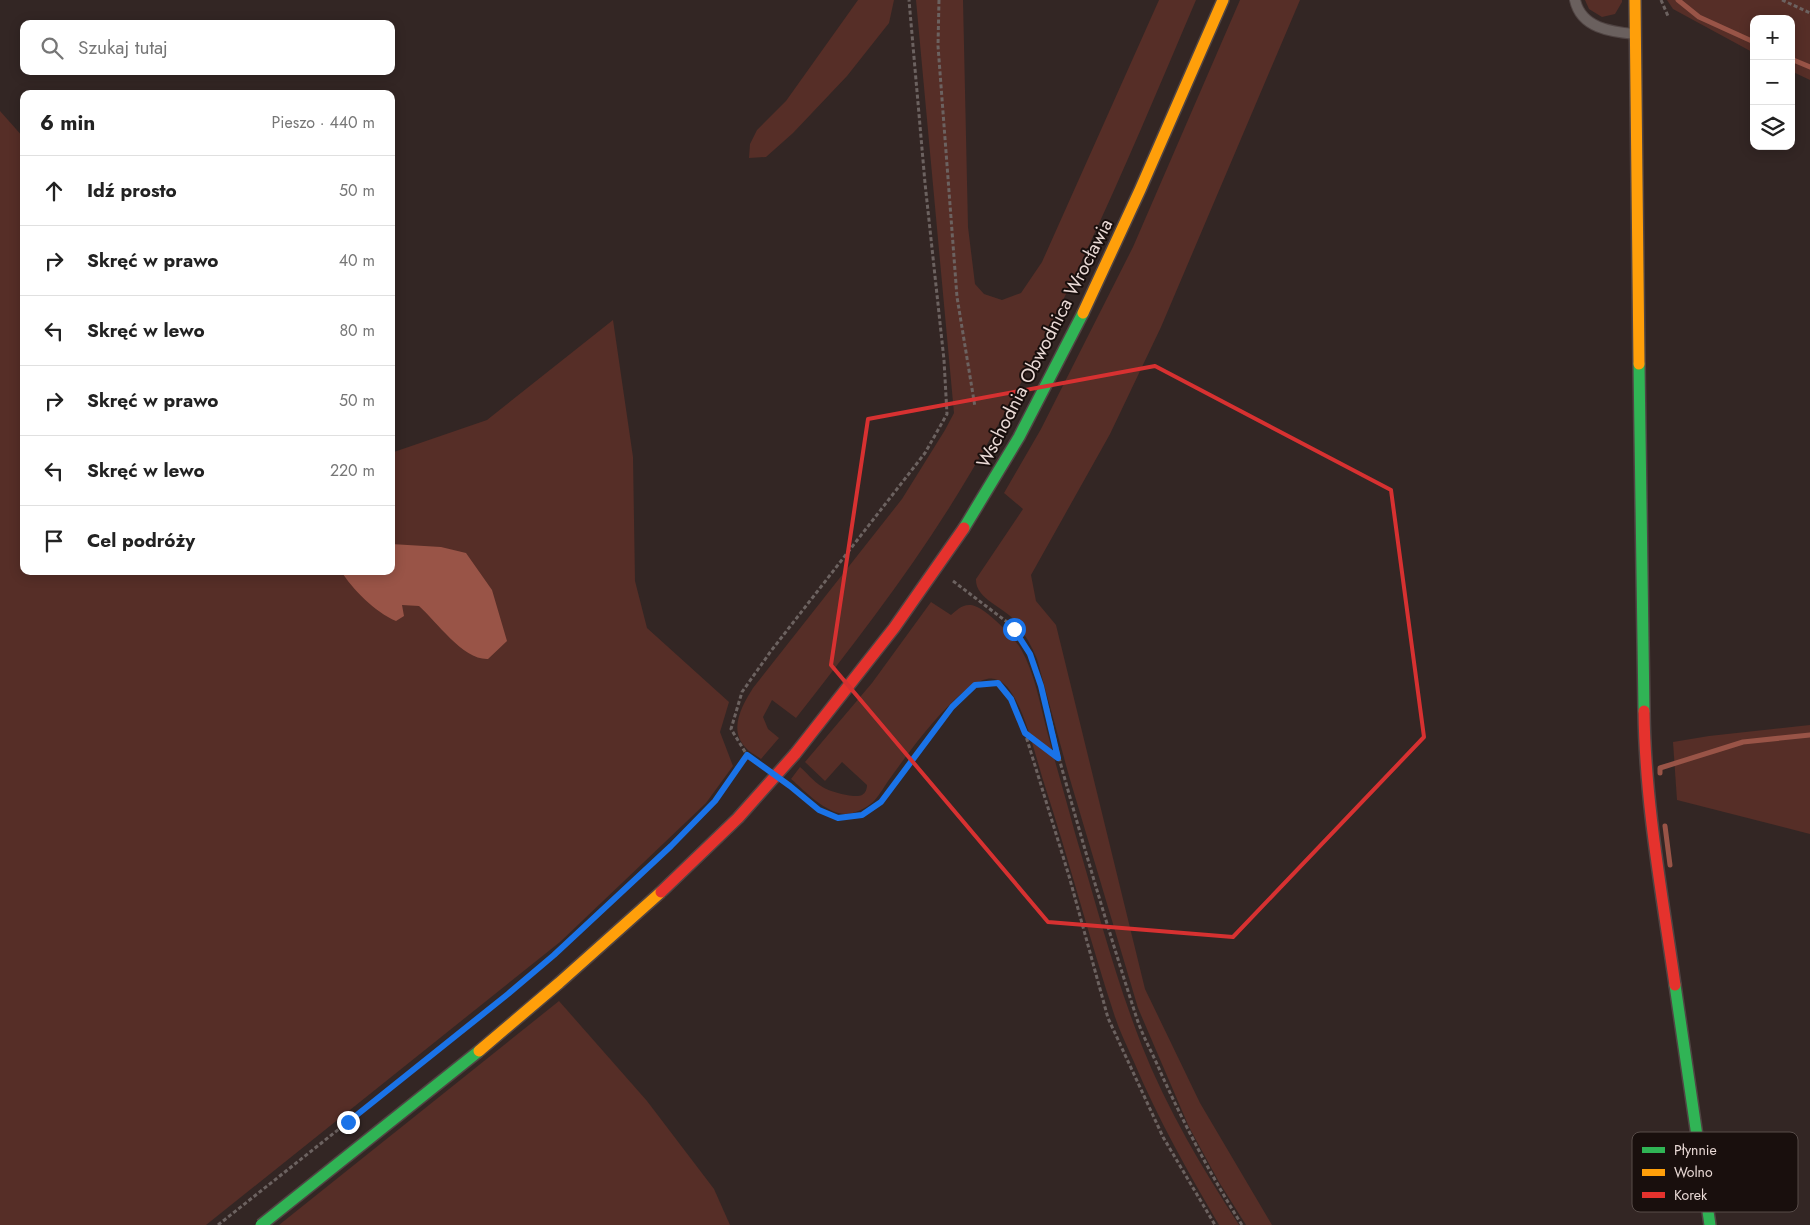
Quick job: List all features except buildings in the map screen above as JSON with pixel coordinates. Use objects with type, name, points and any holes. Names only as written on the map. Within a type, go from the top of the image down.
[{"type":"main road","name":"Wschodnia Obwodnica Wrocławia","points":[[261,1225],[523,1016],[654,900],[731,825],[795,754],[884,642],[983,498],[1030,416],[1099,280],[1223,0]]},
{"type":"main road","points":[[1635,0],[1644,737],[1654,843],[1696,1132]]},
{"type":"main road","points":[[1708,1212],[1710,1225]]},
{"type":"lane","points":[[1575,0],[1583,16],[1593,24],[1602,29],[1636,34]]},
{"type":"path","points":[[761,765],[747,755],[731,729],[742,692],[925,453],[947,414],[944,360],[925,183],[909,0]]},
{"type":"path","points":[[938,0],[938,46],[958,297],[975,407]]},
{"type":"path","points":[[1661,0],[1668,16]]},
{"type":"path","points":[[1782,0],[1810,13]]},
{"type":"path","points":[[936,568],[1007,622],[1014,629],[1030,654],[1041,686],[1058,758],[1083,845],[1138,1022],[1182,1120],[1242,1225]]},
{"type":"path","points":[[790,786],[819,810],[838,818],[862,815],[881,802],[952,707],[975,685],[998,683],[1011,699],[1025,733],[1069,876],[1108,1018],[1163,1137],[1215,1225]]},
{"type":"path","points":[[1025,733],[1058,758]]},
{"type":"path","points":[[218,1225],[508,994],[554,955],[671,846],[709,807],[747,755]]},
{"type":"highlighted area","points":[[1155,366],[1391,490],[1424,737],[1233,937],[1048,922],[831,665],[868,419]]},
{"type":"shaded area","points":[[858,0],[894,0],[889,23],[847,76],[793,133],[766,157],[749,158],[750,144],[757,130],[786,101]]},
{"type":"shaded area","points":[[916,0],[963,0],[968,227],[975,284],[984,294],[1002,300],[1021,293],[1042,262],[1159,0],[1196,0],[1092,239],[1035,357],[1004,415],[971,472],[910,567],[796,718],[772,700],[763,717],[768,729],[779,738],[761,759],[745,747],[740,740],[737,725],[745,701],[753,688],[902,499],[954,413]]},
{"type":"shaded area","points":[[1240,0],[1300,0],[1161,327],[1110,434],[1031,575],[1036,601],[1056,625],[1145,989],[1200,1103],[1272,1225],[1246,1225],[1219,1182],[1189,1127],[1138,1008],[1069,776],[1037,659],[1015,621],[980,592],[976,579],[1023,509],[1004,493],[1041,429],[1133,247]]},
{"type":"shaded area","points":[[1585,0],[1622,0],[1622,2],[1615,14],[1602,17],[1589,9]]},
{"type":"shaded area","points":[[1667,0],[1810,0],[1810,80],[1795,73],[1795,15],[1750,15],[1750,51],[1673,9]]},
{"type":"shaded area","points":[[0,111],[20,134],[20,575],[395,575],[395,452],[487,420],[613,320],[633,457],[635,581],[647,628],[729,702],[720,732],[733,766],[706,803],[560,942],[206,1225],[0,1225]]},
{"type":"shaded area","points":[[395,544],[441,547],[466,553],[492,590],[507,641],[488,659],[479,658],[460,647],[419,606],[402,605],[404,616],[396,621],[380,612],[352,586],[344,575],[395,575]]},
{"type":"shaded area","points":[[931,602],[951,615],[965,605],[977,607],[998,623],[1012,637],[1026,659],[1037,689],[1050,744],[1106,940],[1142,1046],[1162,1093],[1186,1138],[1239,1225],[1219,1225],[1163,1125],[1123,1038],[1105,985],[1027,727],[1019,706],[1006,686],[996,679],[987,679],[975,684],[962,693],[922,736],[876,799],[860,810],[845,814],[830,810],[816,801],[791,779],[800,767],[824,788],[853,796],[864,793],[867,785],[842,762],[825,781],[805,762],[872,683]]},
{"type":"shaded area","points":[[1810,725],[1810,834],[1677,800],[1673,742],[1709,736]]},
{"type":"shaded area","points":[[559,1001],[647,1101],[714,1189],[730,1225],[279,1225]]},
{"type":"waterway","points":[[1678,0],[1699,17],[1750,40]]},
{"type":"waterway","points":[[1793,60],[1810,67]]},
{"type":"waterway","points":[[1660,773],[1660,768],[1743,742],[1810,735]]},
{"type":"waterway","points":[[1665,826],[1670,865]]},
{"type":"traffic: fast","points":[[964,528],[1019,437],[1083,313]]},
{"type":"traffic: fast","points":[[1639,364],[1644,711]]},
{"type":"traffic: fast","points":[[1675,985],[1696,1132]]},
{"type":"traffic: fast","points":[[261,1225],[479,1051]]},
{"type":"traffic: fast","points":[[1708,1212],[1710,1225]]},
{"type":"traffic: slow","points":[[1083,313],[1140,190],[1223,0]]},
{"type":"traffic: slow","points":[[1635,0],[1639,364]]},
{"type":"traffic: slow","points":[[479,1051],[661,892]]},
{"type":"traffic: jam","points":[[795,754],[894,628],[964,528]]},
{"type":"traffic: jam","points":[[1644,711],[1647,780],[1675,985]]},
{"type":"traffic: jam","points":[[661,892],[738,818],[795,754]]},
{"type":"route","points":[[348,1122],[554,955],[671,846],[715,801],[747,755],[819,810],[838,818],[862,815],[881,802],[952,707],[975,685],[998,683],[1011,699],[1025,733],[1058,758],[1041,686],[1030,654],[1014,629]]}]
